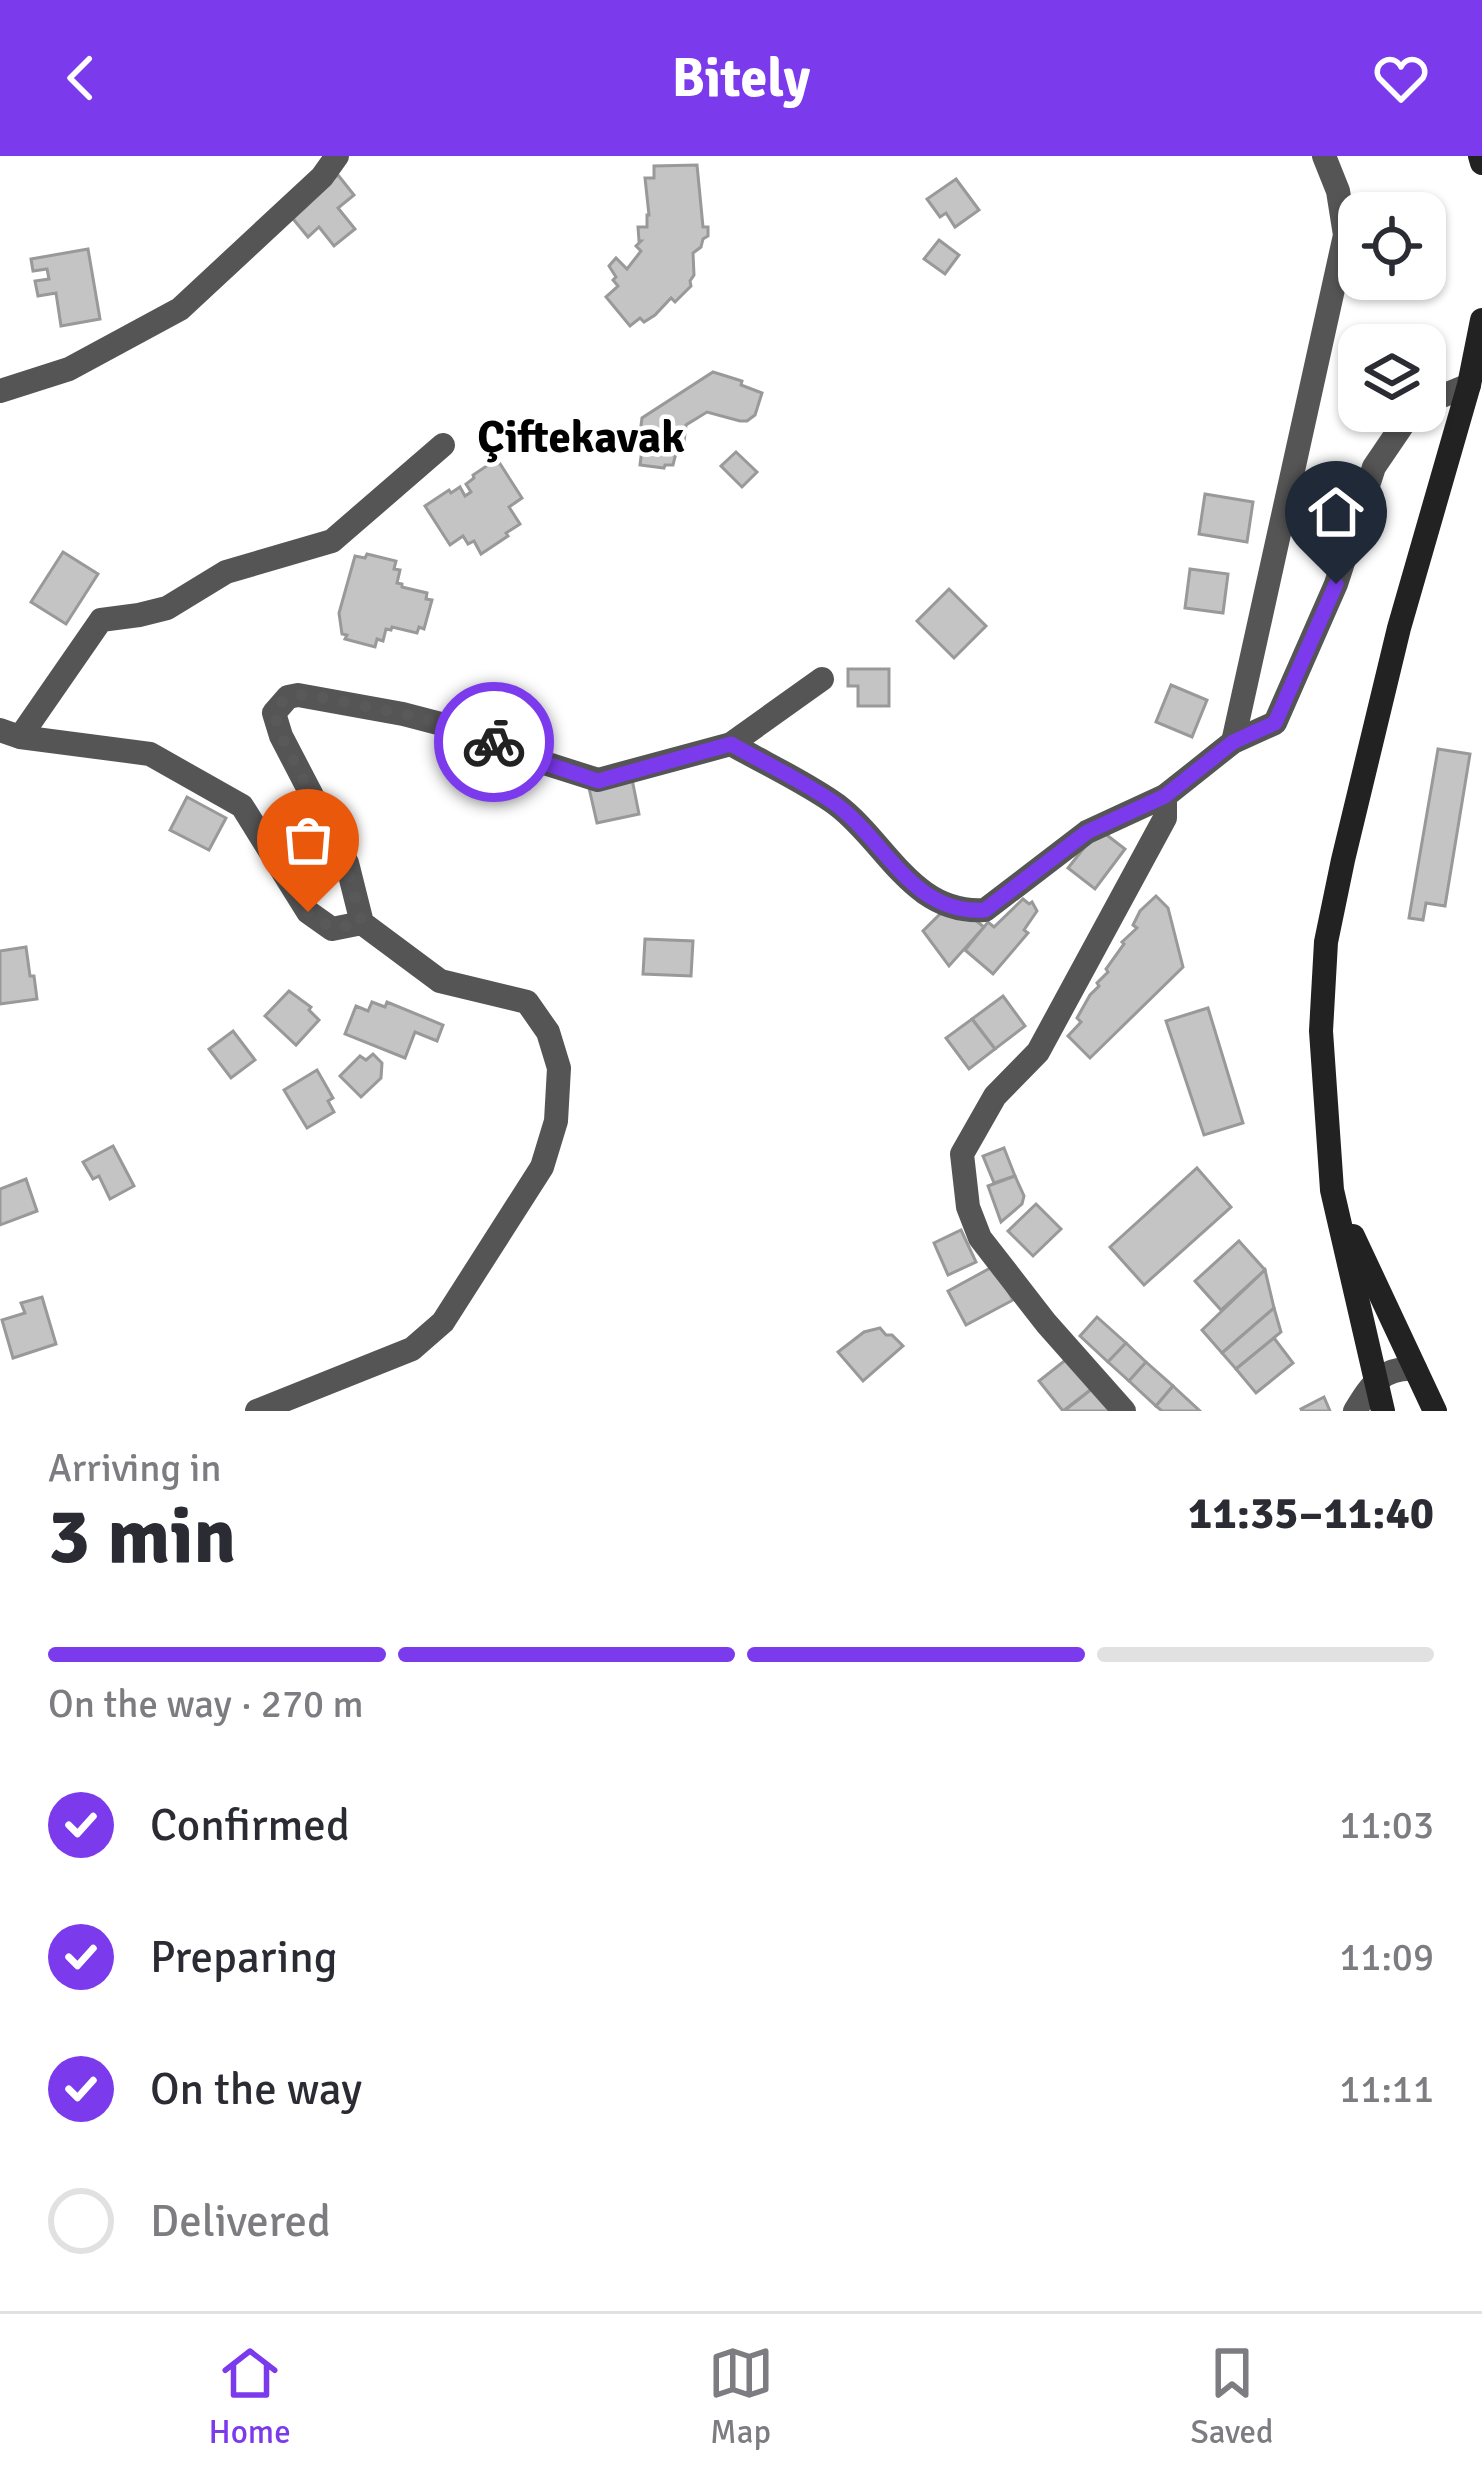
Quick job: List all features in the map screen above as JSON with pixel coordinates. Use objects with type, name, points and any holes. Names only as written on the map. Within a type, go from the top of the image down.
[{"type":"main road","points":[[1383,1411],[1332,1190],[1322,1031],[1326,942],[1400,628],[1469,386],[1482,320]]},
{"type":"main road","points":[[1332,1190],[1435,1411]]},
{"type":"street","points":[[0,392],[69,369],[180,309],[322,177],[337,156]]},
{"type":"street","points":[[1233,742],[1345,235],[1338,190],[1324,156]]},
{"type":"street","points":[[1446,395],[1469,386]]},
{"type":"street","points":[[731,744],[838,806],[925,896],[968,911],[985,910],[1087,832],[1165,796],[1233,742],[1275,723],[1336,584],[1374,466],[1397,432]]},
{"type":"street","points":[[10,734],[101,620],[167,608],[226,572],[332,541],[443,445]]},
{"type":"street","points":[[257,1411],[412,1349],[443,1322],[542,1167],[556,1121],[559,1068],[548,1032],[527,1002],[440,981],[362,923],[346,863],[281,736],[274,712],[298,695],[403,713],[472,732],[598,781],[731,744],[822,680]]},
{"type":"street","points":[[10,734],[150,754],[242,806],[308,912],[332,929],[362,923]]},
{"type":"street","points":[[1124,1411],[1046,1323],[980,1238],[968,1207],[962,1154],[994,1096],[1038,1052],[1165,818],[1165,796]]},
{"type":"street","points":[[1355,1411],[1376,1379],[1399,1368],[1418,1376]]},
{"type":"building","points":[[697,165],[708,236],[693,253],[691,286],[675,302],[671,298],[655,315],[630,326],[606,297],[618,286],[609,266],[616,258],[627,269],[641,251],[636,246],[641,241],[638,227],[647,227],[649,215],[645,178],[654,178],[654,166]]},
{"type":"building","points":[[338,175],[354,195],[338,208],[355,229],[334,246],[319,227],[308,237],[289,214]]},
{"type":"building","points":[[956,179],[979,210],[955,227],[927,199]]},
{"type":"building","points":[[939,240],[959,255],[945,274],[924,259]]},
{"type":"building","points":[[88,249],[100,319],[61,326],[56,293],[38,296],[35,281],[49,279],[47,269],[33,271],[31,259]]},
{"type":"building","points":[[713,372],[762,393],[755,415],[740,421],[707,412],[686,425],[673,465],[640,465],[642,418]]},
{"type":"building","points":[[736,452],[757,472],[742,487],[721,466]]},
{"type":"building","points":[[497,459],[522,498],[509,507],[520,524],[481,554],[474,541],[468,544],[463,536],[450,545],[425,506],[460,487],[465,496],[471,492],[466,484],[473,475]]},
{"type":"building","points":[[1205,494],[1253,502],[1247,542],[1199,534]]},
{"type":"building","points":[[63,552],[98,574],[66,624],[31,602]]},
{"type":"building","points":[[367,554],[396,561],[397,583],[427,593],[426,599],[432,600],[424,629],[419,627],[417,633],[386,629],[383,641],[377,639],[375,647],[345,639],[339,613],[355,556],[365,558]]},
{"type":"building","points":[[1190,569],[1228,574],[1223,613],[1185,608]]},
{"type":"building","points":[[949,589],[986,626],[954,658],[917,621]]},
{"type":"building","points":[[848,669],[889,669],[889,706],[858,706],[858,686],[848,686]]},
{"type":"building","points":[[1171,685],[1207,700],[1192,737],[1156,722]]},
{"type":"building","points":[[1438,749],[1470,754],[1445,906],[1426,903],[1423,920],[1409,918]]},
{"type":"building","points":[[632,779],[639,814],[597,823],[589,788]]},
{"type":"building","points":[[187,797],[226,818],[209,850],[170,830]]},
{"type":"building","points":[[1099,829],[1125,849],[1095,889],[1068,868]]},
{"type":"building","points":[[1156,896],[1168,908],[1183,967],[1090,1058],[1068,1036],[1081,1022],[1077,1018],[1122,942],[1137,928],[1133,925],[1140,911]]},
{"type":"building","points":[[1023,899],[1037,911],[1024,930],[1028,933],[993,974],[965,950],[988,922],[994,927]]},
{"type":"building","points":[[941,913],[969,915],[984,927],[949,966],[923,931]]},
{"type":"building","points":[[645,939],[693,941],[691,976],[643,974]]},
{"type":"building","points":[[26,947],[37,999],[0,1004],[0,951]]},
{"type":"building","points":[[289,991],[311,1007],[319,1020],[296,1045],[265,1016]]},
{"type":"building","points":[[1003,996],[1025,1026],[995,1049],[972,1019]]},
{"type":"building","points":[[372,1002],[385,1007],[387,1002],[443,1025],[437,1041],[415,1032],[405,1058],[345,1034],[356,1006],[368,1011]]},
{"type":"building","points":[[1208,1008],[1243,1123],[1204,1135],[1166,1021]]},
{"type":"building","points":[[972,1019],[995,1049],[969,1069],[946,1038]]},
{"type":"building","points":[[233,1031],[255,1060],[231,1078],[209,1049]]},
{"type":"building","points":[[373,1054],[382,1063],[381,1078],[361,1097],[340,1076],[360,1056],[366,1060]]},
{"type":"building","points":[[317,1070],[333,1098],[328,1101],[334,1112],[307,1128],[284,1090]]},
{"type":"building","points":[[113,1146],[134,1186],[110,1199],[99,1176],[93,1179],[83,1162]]},
{"type":"building","points":[[1004,1148],[1015,1176],[994,1183],[983,1156]]},
{"type":"building","points":[[1197,1168],[1231,1207],[1144,1285],[1110,1247]]},
{"type":"building","points":[[1015,1176],[1024,1196],[1022,1204],[1001,1222],[988,1186]]},
{"type":"building","points":[[26,1179],[37,1211],[0,1225],[0,1189]]},
{"type":"building","points":[[1036,1204],[1061,1229],[1033,1256],[1008,1231]]},
{"type":"building","points":[[961,1230],[976,1262],[948,1275],[934,1243]]},
{"type":"building","points":[[1239,1241],[1265,1270],[1221,1310],[1195,1281]]},
{"type":"building","points":[[994,1266],[1013,1300],[966,1325],[948,1291]]},
{"type":"building","points":[[1265,1270],[1274,1308],[1222,1353],[1202,1330]]},
{"type":"building","points":[[42,1297],[56,1344],[13,1358],[2,1320],[25,1313],[21,1303]]},
{"type":"building","points":[[1274,1308],[1281,1332],[1236,1369],[1222,1353]]},
{"type":"building","points":[[1097,1317],[1126,1343],[1108,1362],[1080,1336]]},
{"type":"building","points":[[880,1328],[903,1346],[863,1381],[838,1352],[864,1332]]},
{"type":"building","points":[[1274,1338],[1293,1363],[1256,1393],[1236,1369]]},
{"type":"building","points":[[1126,1343],[1146,1362],[1129,1381],[1108,1362]]},
{"type":"building","points":[[1068,1358],[1093,1388],[1063,1411],[1039,1381]]},
{"type":"building","points":[[1146,1362],[1173,1386],[1156,1406],[1129,1381]]},
{"type":"building","points":[[1173,1386],[1200,1411],[1162,1411],[1156,1406]]},
{"type":"building","points":[[1093,1388],[1111,1411],[1064,1411]]},
{"type":"building","points":[[1324,1397],[1330,1411],[1302,1411],[1301,1409]]},
{"type":"way so far","points":[[308,912],[332,929],[362,923],[346,863],[281,736],[274,712],[281,703],[298,695],[333,700],[403,713],[494,742]]},
{"type":"district","name":"Çiftekavak","points":[[581,437]]},
{"type":"route","points":[[494,742],[598,781],[731,744],[838,806],[925,896],[968,911],[985,910],[1087,832],[1165,796],[1233,742],[1275,723],[1336,584]]}]
